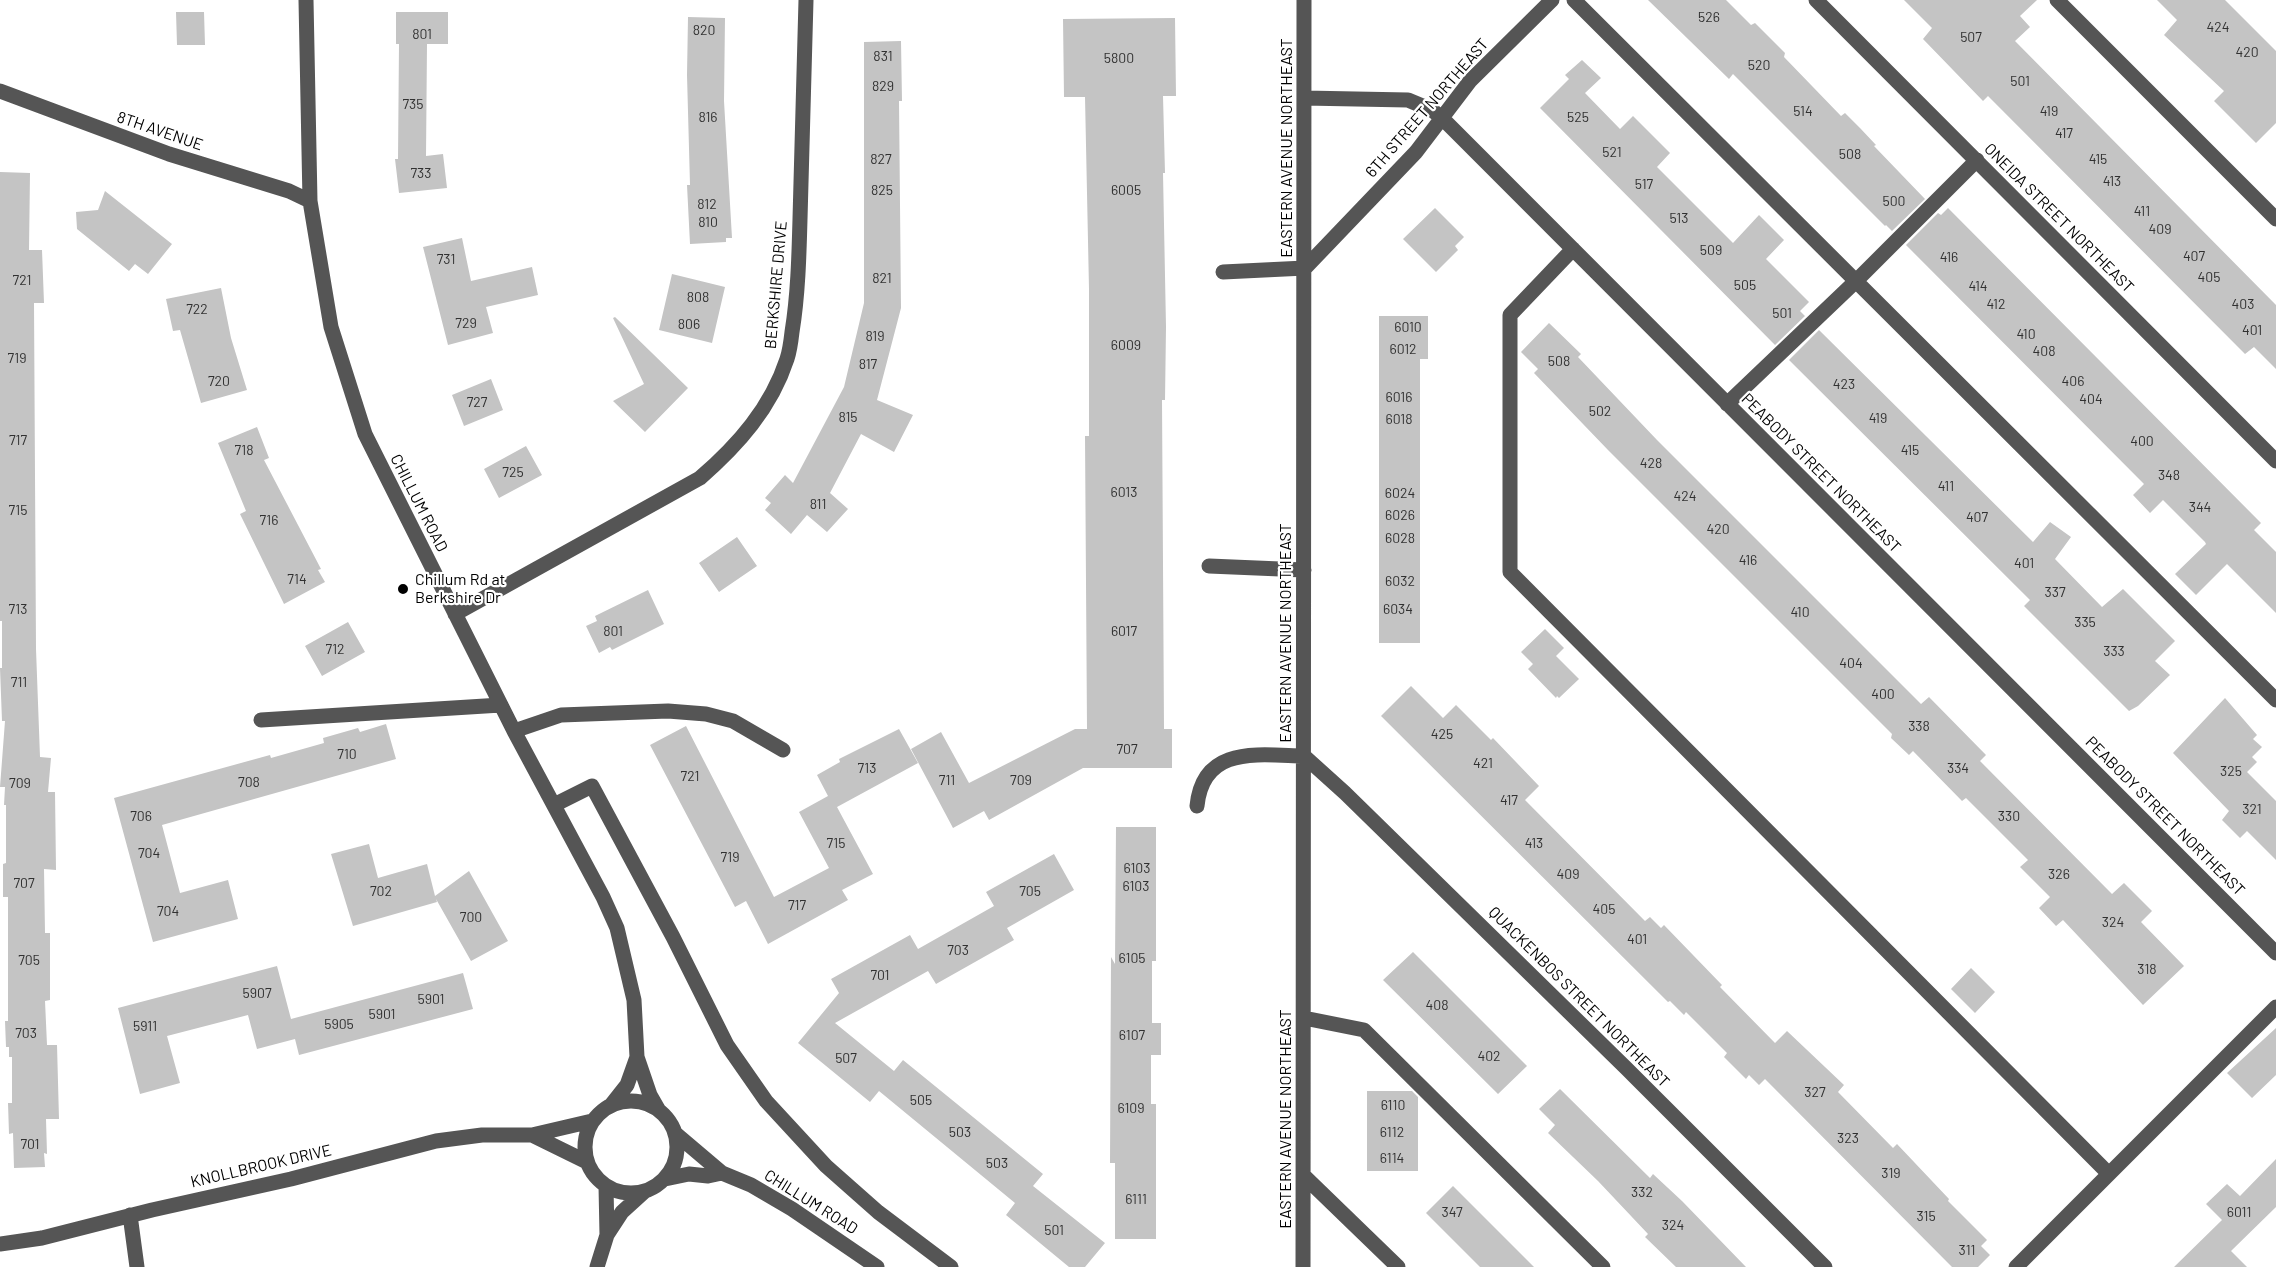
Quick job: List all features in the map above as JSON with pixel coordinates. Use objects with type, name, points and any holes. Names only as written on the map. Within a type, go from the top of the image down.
[{"type":"street","name":"CHILLUM ROAD","points":[[306,0],[310,201],[332,327],[365,434],[514,731],[603,897],[617,928],[634,1000],[637,1057],[650,1095],[658,1109]]},
{"type":"street","name":"BERKSHIRE DRIVE","points":[[455,614],[700,478],[744,435],[774,391],[788,357],[800,254],[806,0]]},
{"type":"street","name":"EASTERN AVENUE NORTHEAST","points":[[1303,1267],[1304,0]]},
{"type":"street","name":"6TH STREET NORTHEAST","points":[[1305,268],[1416,152],[1470,81],[1552,0]]},
{"type":"street","points":[[1574,0],[2276,700]]},
{"type":"street","name":"ONEIDA STREET NORTHEAST","points":[[1816,0],[2276,461]]},
{"type":"street","points":[[2057,0],[2276,219]]},
{"type":"street","name":"8TH AVENUE","points":[[0,91],[169,154],[289,191],[310,201]]},
{"type":"street","name":"PEABODY STREET NORTHEAST","points":[[1304,98],[1408,100],[1432,110],[1443,119],[2276,953]]},
{"type":"street","points":[[1727,404],[1856,281],[1977,160]]},
{"type":"street","points":[[1573,249],[1510,315],[1510,572],[2109,1174]]},
{"type":"street","points":[[1223,272],[1305,268]]},
{"type":"street","points":[[1209,566],[1304,570]]},
{"type":"street","points":[[261,720],[501,705]]},
{"type":"street","points":[[514,731],[561,715],[668,711],[706,714],[732,721],[783,750]]},
{"type":"street","points":[[1197,806],[1198,791],[1202,781],[1228,760],[1254,755],[1304,756]]},
{"type":"street","name":"QUACKENBOS STREET NORTHEAST","points":[[1304,756],[1345,793],[1626,1068],[1825,1267]]},
{"type":"street","points":[[554,805],[592,786],[673,937],[727,1045],[766,1101],[826,1166],[878,1212],[951,1267]]},
{"type":"street","points":[[2016,1267],[2276,1007]]},
{"type":"street","points":[[1304,1018],[1364,1030],[1603,1267]]},
{"type":"street","name":"CHILLUM ROAD","points":[[612,1104],[627,1085],[637,1057]]},
{"type":"street","points":[[597,1267],[607,1235],[622,1212],[644,1192],[665,1179],[674,1166],[678,1150],[676,1134],[669,1120],[658,1109],[627,1100],[612,1104],[601,1111],[586,1132],[584,1148],[587,1162],[595,1176],[606,1186],[620,1192],[633,1194],[644,1192]]},
{"type":"street","name":"KNOLLBROOK DRIVE","points":[[0,1244],[42,1238],[130,1215],[291,1179],[436,1141],[482,1135],[532,1135],[592,1121]]},
{"type":"street","name":"CHILLUM ROAD","points":[[676,1134],[722,1173],[751,1185],[792,1209],[877,1267]]},
{"type":"street","name":"KNOLLBROOK DRIVE","points":[[532,1135],[587,1162]]},
{"type":"street","name":"CHILLUM ROAD","points":[[665,1179],[689,1174],[708,1176],[722,1173]]},
{"type":"street","points":[[1303,1175],[1398,1267]]},
{"type":"street","points":[[606,1186],[607,1235]]},
{"type":"street","points":[[130,1215],[137,1267]]},
{"type":"building","points":[[1648,0],[1726,0],[1751,25],[1755,23],[1785,53],[1784,57],[1841,116],[1845,113],[1860,128],[1876,145],[1874,146],[1925,199],[1892,231],[1885,226],[1733,74],[1729,79]]},
{"type":"building","points":[[1904,0],[2037,0],[2020,16],[2030,27],[2015,41],[2276,305],[2276,369],[2254,347],[2245,354],[1988,96],[1983,101],[1923,39],[1932,28]]},
{"type":"building","points":[[2157,0],[2225,0],[2276,51],[2276,123],[2256,143],[2214,101],[2224,91],[2164,35],[2177,20]]},
{"type":"building","points":[[176,12],[204,12],[205,45],[177,45]]},
{"type":"building","points":[[396,12],[448,12],[448,44],[427,44],[426,156],[443,154],[447,188],[399,193],[395,159],[398,159],[399,44],[396,44]]},
{"type":"building","points":[[688,17],[725,18],[724,101],[732,238],[726,238],[726,242],[690,244],[687,185],[690,185]]},
{"type":"building","points":[[1175,18],[1176,96],[1163,96],[1166,327],[1165,400],[1162,400],[1164,729],[1172,729],[1172,768],[1083,768],[989,820],[984,811],[953,828],[911,749],[941,732],[969,783],[1075,729],[1087,729],[1085,436],[1089,436],[1089,289],[1085,97],[1064,97],[1063,19]]},
{"type":"building","points":[[901,41],[902,101],[899,101],[901,308],[877,400],[913,415],[894,452],[861,434],[830,493],[848,509],[827,532],[807,515],[791,534],[765,510],[771,503],[765,498],[785,475],[793,483],[844,387],[864,303],[864,42]]},
{"type":"building","points":[[1582,60],[1601,78],[1585,93],[1620,129],[1633,116],[1670,153],[1657,167],[1733,243],[1759,215],[1784,240],[1766,259],[1809,302],[1800,311],[1805,316],[1775,345],[1540,108],[1569,79],[1565,75]]},
{"type":"building","points":[[0,172],[30,173],[29,250],[42,250],[44,303],[34,303],[36,649],[40,757],[51,758],[48,792],[55,792],[56,870],[44,869],[45,933],[50,933],[50,1000],[45,1001],[47,1045],[57,1045],[59,1119],[46,1119],[45,1167],[14,1168],[13,1133],[9,1134],[8,1103],[12,1103],[12,1057],[9,1057],[9,1047],[6,1047],[5,1021],[8,1021],[8,897],[3,897],[3,864],[6,863],[6,805],[4,805],[5,787],[0,787],[5,721],[2,721],[0,668],[2,668],[2,621],[0,621]]},
{"type":"building","points":[[105,191],[172,244],[148,274],[135,264],[129,271],[77,229],[76,212],[98,210]]},
{"type":"building","points":[[1435,208],[1464,237],[1455,246],[1458,250],[1436,272],[1403,239]]},
{"type":"building","points":[[1948,208],[2261,523],[2254,530],[2276,552],[2276,613],[2227,564],[2196,595],[2175,574],[2206,544],[2205,542],[2163,500],[2150,513],[2133,495],[2144,484],[1906,245],[1938,213],[1941,215]]},
{"type":"building","points":[[462,238],[471,281],[532,267],[538,295],[486,307],[493,333],[448,345],[423,247]]},
{"type":"building","points":[[672,274],[725,287],[712,343],[659,330]]},
{"type":"building","points":[[221,288],[231,338],[247,390],[201,403],[180,330],[173,331],[166,299]]},
{"type":"building","points":[[1379,316],[1428,316],[1428,359],[1420,359],[1420,643],[1379,643]]},
{"type":"building","points":[[615,317],[688,388],[645,432],[613,401],[644,384],[613,318]]},
{"type":"building","points":[[1549,323],[1581,354],[1578,357],[1657,440],[1921,704],[1929,697],[1986,755],[1980,761],[2112,894],[2124,883],[2152,911],[2141,922],[2184,966],[2143,1005],[2063,920],[2056,926],[2039,908],[2050,897],[2020,867],[2028,860],[1966,798],[1962,801],[1913,751],[1909,755],[1891,738],[1892,734],[1534,373],[1538,369],[1521,352]]},
{"type":"building","points":[[1819,330],[2033,542],[2050,522],[2071,537],[2055,559],[2102,607],[2123,589],[2175,641],[2155,661],[2170,675],[2138,706],[2129,711],[2024,606],[2030,600],[1789,360]]},
{"type":"building","points":[[491,379],[503,410],[464,426],[452,395]]},
{"type":"building","points":[[257,427],[269,458],[264,460],[321,569],[318,570],[325,582],[284,604],[240,514],[246,511],[218,443]]},
{"type":"building","points":[[526,446],[542,475],[499,498],[484,469]]},
{"type":"building","points":[[737,537],[757,566],[719,592],[699,563]]},
{"type":"building","points":[[648,590],[664,624],[612,650],[610,647],[599,653],[586,626],[597,621],[595,616]]},
{"type":"building","points":[[348,622],[365,652],[322,676],[305,646]]},
{"type":"building","points":[[1545,629],[1564,648],[1556,656],[1579,679],[1559,698],[1557,696],[1556,698],[1528,669],[1533,664],[1521,652]]},
{"type":"building","points":[[1411,686],[1443,718],[1456,705],[1491,740],[1493,738],[1539,786],[1525,800],[1645,921],[1650,917],[1661,928],[1664,925],[1775,1043],[1787,1031],[1844,1085],[1838,1092],[1893,1148],[1897,1144],[1987,1240],[1981,1246],[1990,1255],[1978,1267],[1952,1267],[1765,1079],[1759,1085],[1749,1075],[1746,1079],[1724,1057],[1727,1053],[1686,1012],[1684,1015],[1670,1001],[1668,1002],[1381,716]]},
{"type":"building","points":[[2225,698],[2257,735],[2253,739],[2262,747],[2252,757],[2257,762],[2247,772],[2276,801],[2276,860],[2247,831],[2240,838],[2222,820],[2229,811],[2173,753]]},
{"type":"building","points":[[386,724],[396,759],[162,825],[180,893],[228,880],[238,919],[153,942],[114,798],[270,755],[271,758],[324,743],[323,738],[358,728],[360,732]]},
{"type":"building","points":[[686,726],[774,897],[829,868],[799,812],[828,796],[817,775],[840,762],[839,759],[899,729],[918,763],[837,807],[873,874],[842,890],[848,900],[768,944],[746,901],[735,907],[650,745]]},
{"type":"building","points":[[1116,827],[1156,827],[1156,961],[1152,961],[1152,1023],[1161,1023],[1161,1055],[1151,1055],[1151,1104],[1156,1104],[1156,1239],[1115,1239],[1115,1163],[1110,1163],[1111,957],[1115,964]]},
{"type":"building","points":[[369,844],[378,878],[427,864],[435,896],[469,871],[508,941],[471,961],[436,899],[437,902],[353,926],[331,854]]},
{"type":"building","points":[[1054,854],[1074,890],[1007,928],[1014,940],[936,984],[928,971],[835,1023],[894,1071],[903,1060],[1043,1174],[1033,1186],[1105,1243],[1085,1267],[1069,1267],[1006,1215],[1015,1203],[879,1091],[870,1102],[798,1043],[839,993],[831,979],[910,935],[918,949],[994,906],[986,892]]},
{"type":"building","points":[[1413,952],[1527,1066],[1498,1094],[1383,980]]},
{"type":"building","points":[[277,966],[291,1019],[463,973],[473,1009],[299,1055],[295,1039],[257,1049],[248,1015],[167,1036],[180,1083],[140,1094],[118,1008]]},
{"type":"building","points":[[1971,968],[1995,992],[1975,1013],[1951,989]]},
{"type":"building","points":[[2276,1028],[2276,1075],[2252,1098],[2227,1073]]},
{"type":"building","points":[[1560,1089],[1650,1178],[1653,1174],[1682,1201],[1746,1267],[1676,1267],[1645,1237],[1648,1234],[1598,1181],[1548,1133],[1555,1125],[1539,1109]]},
{"type":"building","points":[[1367,1091],[1412,1091],[1418,1097],[1418,1171],[1367,1171]]},
{"type":"building","points":[[2276,1159],[2276,1207],[2231,1251],[2247,1267],[2174,1267],[2222,1220],[2206,1204],[2227,1184],[2240,1196]]},
{"type":"building","points":[[1453,1186],[1534,1267],[1480,1267],[1426,1213]]},
{"type":"place","name":"Chillum Rd at Berkshire Dr","points":[[403,589]]}]
